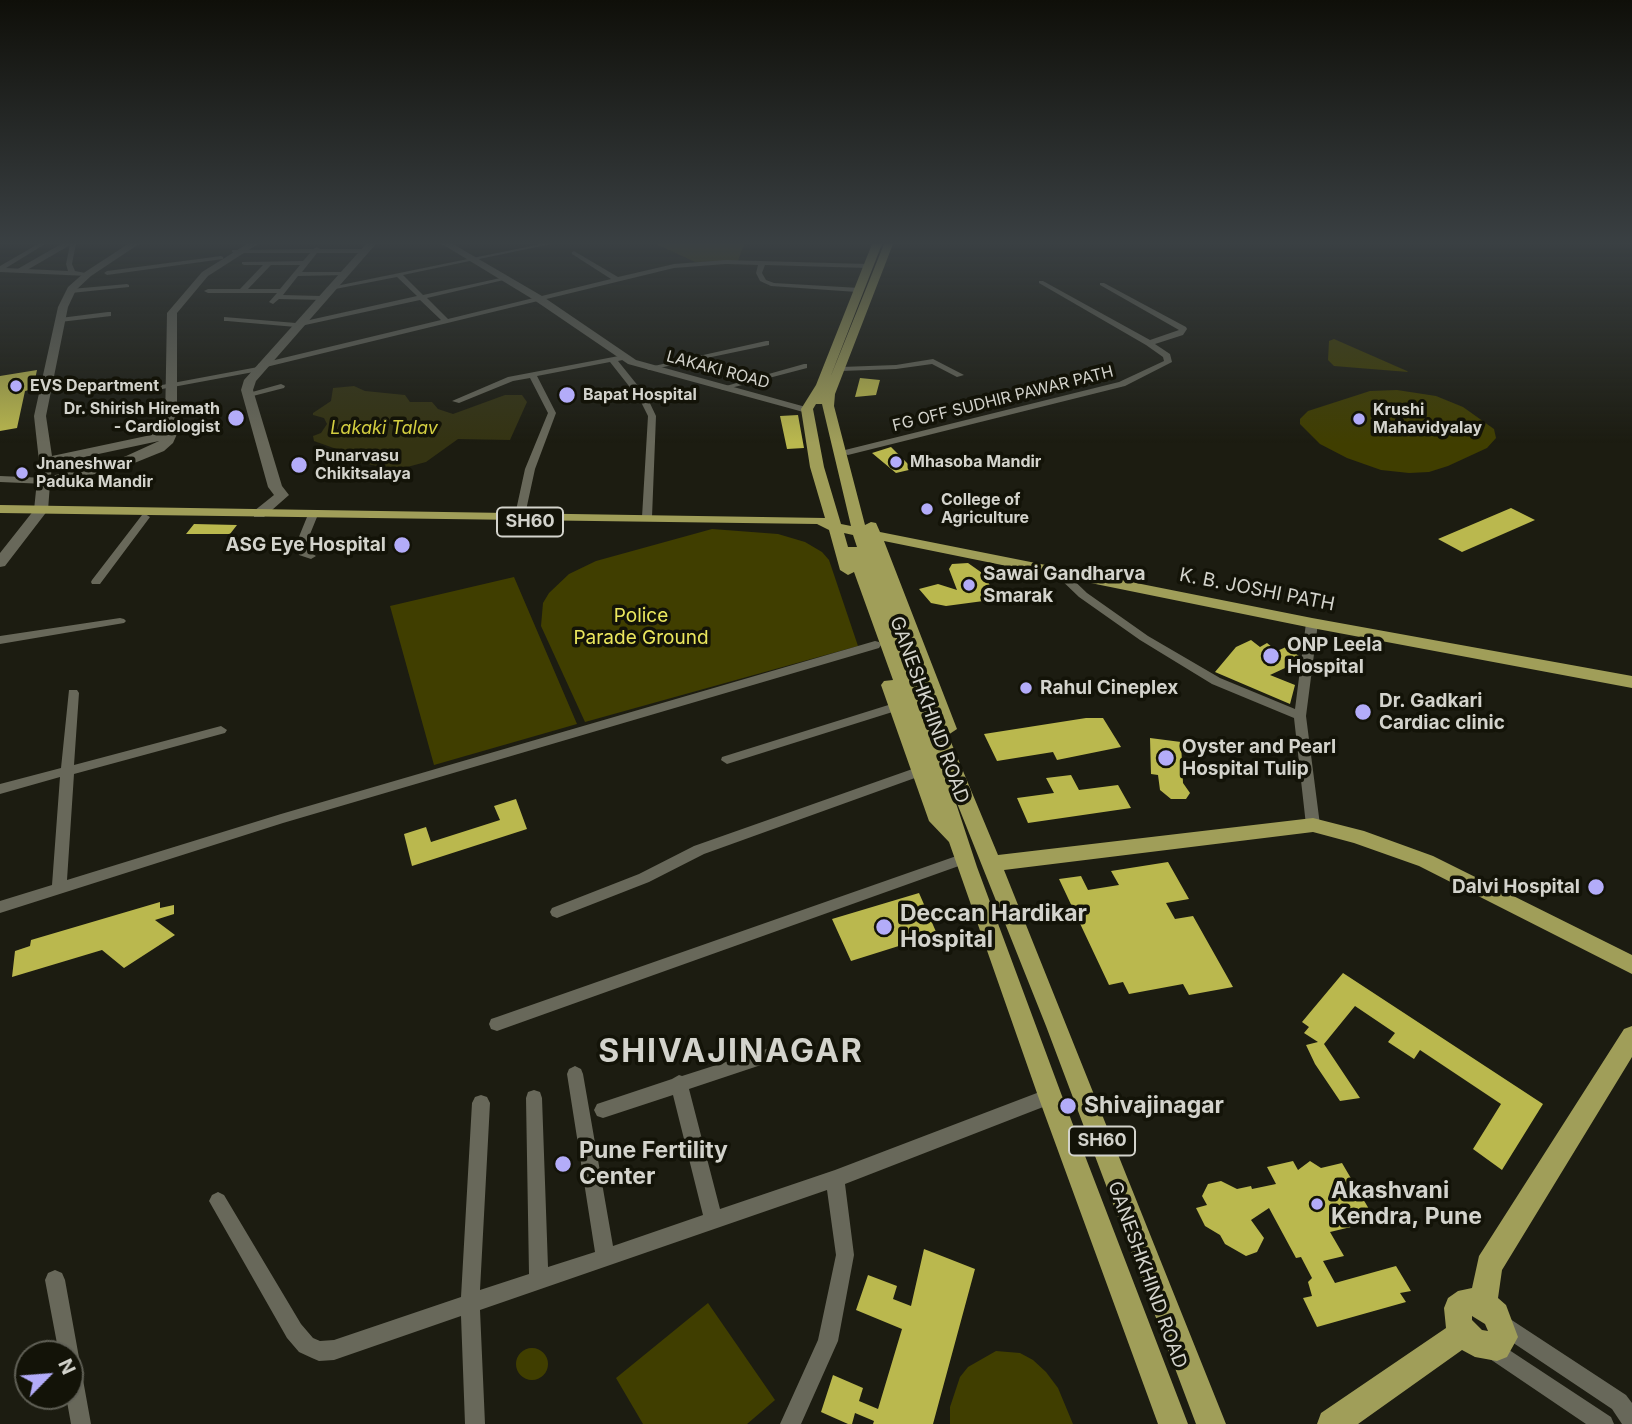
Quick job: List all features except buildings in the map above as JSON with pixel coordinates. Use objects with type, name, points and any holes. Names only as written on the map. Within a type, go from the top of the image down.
[{"type":"main road","points":[[807,409],[813,395],[827,386],[851,310]]},
{"type":"main road","points":[[864,310],[841,369],[816,405],[962,849]]},
{"type":"main road","name":"GANESHKHIND ROAD","points":[[827,386],[848,452],[844,495],[834,527],[939,821],[962,849],[1050,1096],[1173,1424]]},
{"type":"main road","name":"GANESHKHIND ROAD","points":[[807,409],[862,539],[1057,1026],[1210,1422]]},
{"type":"main road","name":"SH60","points":[[0,509],[37,506],[259,514],[819,520],[834,527]]},
{"type":"main road","name":"SH60","points":[[37,506],[42,514],[251,518],[259,514]]},
{"type":"main road","name":"SH60","points":[[284,514],[312,517],[834,527]]},
{"type":"main road","name":"K. B. JOSHI PATH","points":[[834,527],[862,539],[1059,572],[1632,682]]},
{"type":"main road","points":[[990,864],[1313,825],[1357,836],[1426,861],[1632,965]]},
{"type":"main road","points":[[1332,1424],[1463,1332],[1475,1343],[1492,1325],[1489,1266],[1632,1036]]},
{"type":"street","points":[[0,563],[37,506],[46,481],[40,416],[64,310]]},
{"type":"street","points":[[46,461],[156,438],[162,431],[174,310]]},
{"type":"street","points":[[284,514],[248,394],[250,380],[310,310]]},
{"type":"street","points":[[227,319],[296,326],[366,310]]},
{"type":"street","points":[[435,310],[446,321]]},
{"type":"street","points":[[166,386],[260,367],[490,310]]},
{"type":"street","name":"LAKAKI ROAD","points":[[554,310],[618,358],[807,409]]},
{"type":"street","points":[[1091,310],[1149,343],[1180,333],[1183,329],[1150,310]]},
{"type":"street","points":[[60,320],[107,314]]},
{"type":"street","points":[[649,368],[766,343]]},
{"type":"street","name":"FG OFF SUDHIR PAWAR PATH","points":[[848,452],[1122,384],[1168,362],[1167,356],[1149,343]]},
{"type":"street","points":[[456,401],[492,384],[618,358],[652,416],[647,517]]},
{"type":"street","points":[[841,369],[896,367],[933,361],[960,375]]},
{"type":"street","points":[[723,388],[804,366]]},
{"type":"street","points":[[520,515],[530,469],[552,413],[532,374]]},
{"type":"street","points":[[0,479],[46,481],[117,465],[159,448],[171,434],[166,386]]},
{"type":"street","points":[[248,394],[281,386]]},
{"type":"street","points":[[234,513],[267,500],[278,491]]},
{"type":"street","points":[[259,514],[278,491]]},
{"type":"street","points":[[0,548],[37,506]]},
{"type":"street","points":[[96,582],[145,517]]},
{"type":"street","points":[[311,556],[303,553],[301,544],[312,517]]},
{"type":"street","points":[[1059,572],[1083,595],[1144,638],[1204,674],[1256,701],[1300,716]]},
{"type":"street","points":[[0,640],[120,621]]},
{"type":"street","points":[[1312,622],[1300,716],[1313,825]]},
{"type":"street","points":[[0,907],[282,819],[875,645]]},
{"type":"street","points":[[59,888],[73,693]]},
{"type":"street","points":[[727,760],[898,706]]},
{"type":"street","points":[[0,789],[222,730]]},
{"type":"street","points":[[557,912],[644,878],[699,850],[921,771]]},
{"type":"street","points":[[497,1024],[962,849]]},
{"type":"street","points":[[603,1110],[779,1052]]},
{"type":"street","points":[[575,1074],[605,1255]]},
{"type":"street","points":[[679,1083],[713,1219]]},
{"type":"street","points":[[218,1201],[294,1331],[306,1345],[319,1351],[334,1350],[605,1255],[835,1179],[1050,1096]]},
{"type":"street","points":[[534,1098],[539,1278]]},
{"type":"street","points":[[475,1424],[470,1302],[481,1102]]},
{"type":"street","points":[[790,1424],[828,1341],[845,1255],[835,1179]]},
{"type":"street","points":[[55,1280],[67,1340]]},
{"type":"street","points":[[1492,1325],[1619,1402],[1632,1420]]},
{"type":"street","points":[[1492,1325],[1604,1424]]},
{"type":"green space","points":[[1334,339],[1408,372],[1334,366],[1328,360],[1329,341]]},
{"type":"green space","points":[[1397,390],[1436,396],[1463,407],[1494,429],[1496,438],[1487,448],[1448,466],[1429,472],[1409,473],[1381,470],[1347,458],[1320,444],[1300,424],[1300,419],[1308,411],[1370,391]]},
{"type":"green space","name":"Police Parade Ground","points":[[712,529],[778,534],[805,542],[822,552],[829,560],[858,646],[585,722],[541,626],[543,603],[549,593],[569,574],[596,561]]},
{"type":"green space","points":[[514,577],[577,724],[434,765],[390,606]]},
{"type":"green space","points":[[708,1303],[775,1400],[747,1424],[643,1424],[616,1378]]},
{"type":"green space","points":[[532,1348],[543,1353],[548,1364],[543,1375],[532,1380],[521,1375],[516,1364],[521,1353]]},
{"type":"green space","points":[[996,1351],[1020,1353],[1046,1372],[1058,1388],[1073,1424],[950,1424],[950,1407],[960,1377],[968,1367]]},
{"type":"water","name":"Lakaki Talav","points":[[354,386],[365,391],[405,395],[410,402],[432,402],[438,409],[453,414],[505,395],[522,395],[527,402],[510,440],[458,439],[426,462],[396,470],[359,462],[342,451],[314,441],[313,436],[321,433],[327,424],[324,418],[313,413],[331,401],[333,388]]},
{"type":"place","name":"EVS Department","points":[[16,386]]},
{"type":"place","name":"Bapat Hospital","points":[[567,395]]},
{"type":"place","name":"Dr. Shirish Hiremath - Cardiologist","points":[[236,418]]},
{"type":"place","name":"Krushi Mahavidyalay","points":[[1359,419]]},
{"type":"place","name":"Mhasoba Mandir","points":[[896,462]]},
{"type":"place","name":"Punarvasu Chikitsalaya","points":[[299,465]]},
{"type":"place","name":"Jnaneshwar Paduka Mandir","points":[[22,473]]},
{"type":"place","name":"College of Agriculture","points":[[927,509]]},
{"type":"place","name":"ASG Eye Hospital","points":[[402,545]]},
{"type":"place","name":"Sawai Gandharva Smarak","points":[[969,585]]},
{"type":"place","name":"ONP Leela Hospital","points":[[1271,656]]},
{"type":"place","name":"Rahul Cineplex","points":[[1026,688]]},
{"type":"place","name":"Dr. Gadkari Cardiac clinic","points":[[1363,712]]},
{"type":"place","name":"Oyster and Pearl Hospital Tulip","points":[[1166,758]]},
{"type":"place","name":"Dalvi Hospital","points":[[1596,887]]},
{"type":"place","name":"Deccan Hardikar Hospital","points":[[884,927]]},
{"type":"place","name":"Shivajinagar","points":[[1068,1106]]},
{"type":"place","name":"Pune Fertility Center","points":[[563,1164]]},
{"type":"place","name":"Akashvani Kendra, Pune","points":[[1317,1204]]},
{"type":"district","name":"SHIVAJINAGAR","points":[[731,1052]]}]
